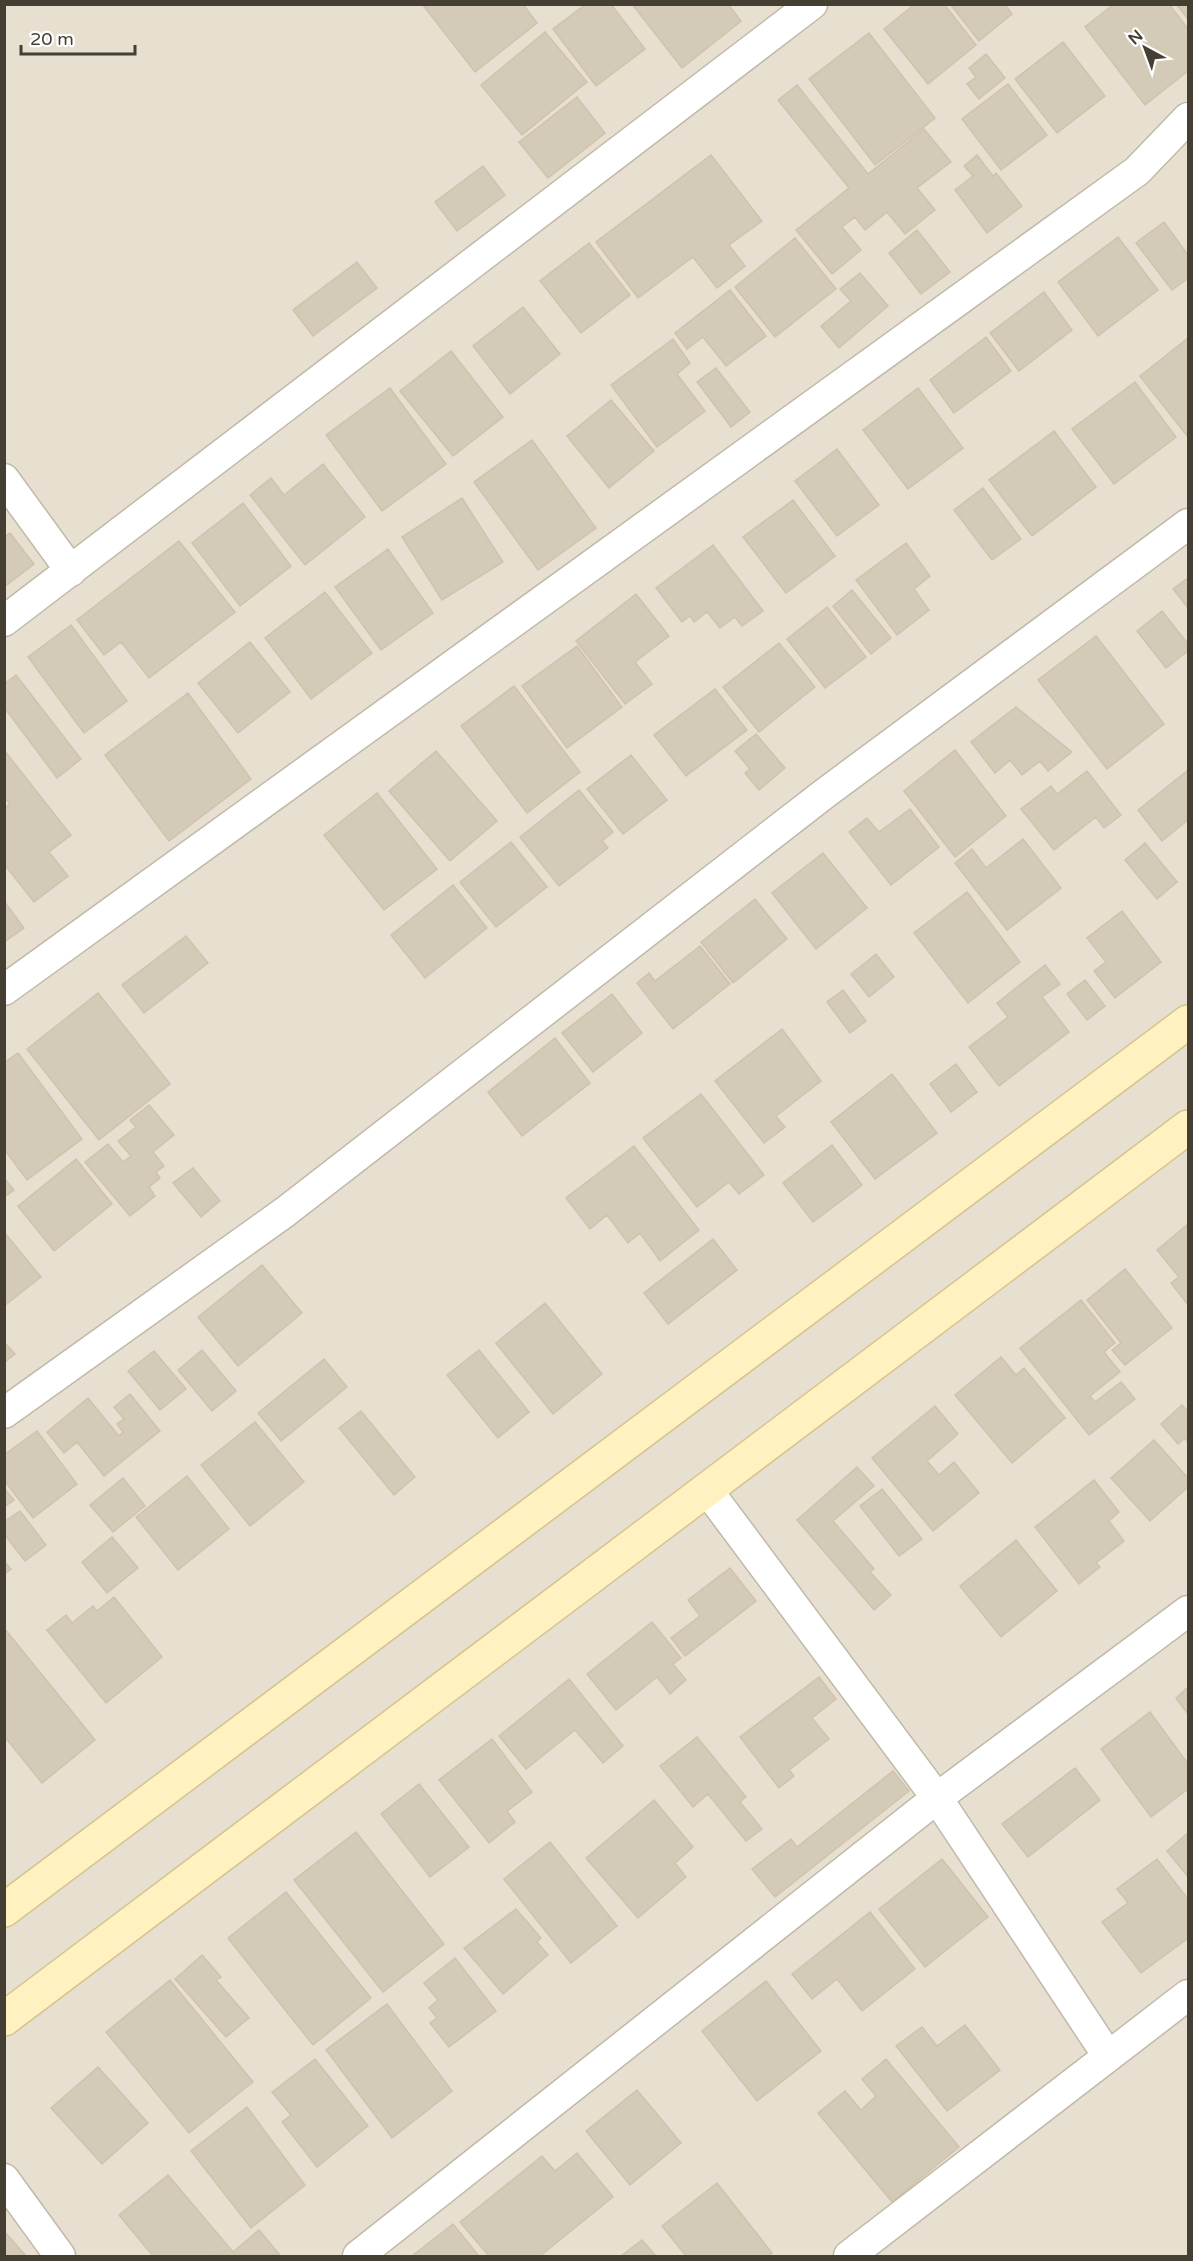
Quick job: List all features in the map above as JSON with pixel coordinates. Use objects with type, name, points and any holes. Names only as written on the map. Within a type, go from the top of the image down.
[{"type":"main road","points":[[4,1910],[1188,1022]]},
{"type":"main road","points":[[4,2019],[708,1491],[1188,1127]]},
{"type":"street","points":[[4,621],[812,4]]},
{"type":"street","points":[[4,990],[1137,171],[1188,118]]},
{"type":"street","points":[[4,479],[71,571]]},
{"type":"street","points":[[4,1413],[285,1212],[824,794],[1188,524]]},
{"type":"street","points":[[708,1491],[937,1798],[1108,2056]]},
{"type":"street","points":[[358,2256],[937,1798],[1188,1611]]},
{"type":"street","points":[[849,2256],[1188,1995]]},
{"type":"street","points":[[4,2179],[60,2256]]},
{"type":"shaded area","points":[[5,5],[1188,5],[1188,2256],[5,2256]]},
{"type":"building","points":[[422,4],[523,4],[537,23],[475,72]]},
{"type":"building","points":[[586,4],[611,4],[645,49],[596,86],[553,29]]},
{"type":"building","points":[[632,4],[728,4],[741,21],[682,68]]},
{"type":"building","points":[[915,4],[944,4],[976,45],[928,84],[884,29]]},
{"type":"building","points":[[950,4],[1005,4],[1012,14],[979,41]]},
{"type":"building","points":[[1114,4],[1169,4],[1188,29],[1188,71],[1145,105],[1085,27]]},
{"type":"building","points":[[1176,4],[1188,4],[1188,19]]},
{"type":"building","points":[[545,32],[587,82],[522,135],[481,85]]},
{"type":"building","points":[[869,33],[935,118],[875,165],[809,79]]},
{"type":"building","points":[[1063,42],[1105,96],[1057,133],[1015,79]]},
{"type":"building","points":[[986,54],[1005,78],[979,99],[967,84],[976,77],[969,68]]},
{"type":"building","points":[[1008,84],[1047,135],[1001,170],[962,119]]},
{"type":"building","points":[[797,85],[868,174],[924,129],[951,162],[917,188],[935,210],[905,234],[887,212],[865,230],[855,217],[842,227],[861,250],[832,274],[796,230],[849,188],[778,100]]},
{"type":"building","points":[[577,97],[605,133],[548,178],[519,142]]},
{"type":"building","points":[[711,155],[762,221],[729,245],[745,266],[717,288],[693,257],[638,298],[596,242]]},
{"type":"building","points":[[977,155],[993,176],[996,173],[1022,206],[987,233],[955,190],[973,176],[964,166]]},
{"type":"building","points":[[483,166],[505,195],[457,231],[435,202]]},
{"type":"building","points":[[1164,222],[1188,255],[1188,278],[1172,290],[1136,243]]},
{"type":"building","points":[[917,230],[950,272],[921,294],[889,253]]},
{"type":"building","points":[[1118,237],[1158,290],[1098,336],[1058,282]]},
{"type":"building","points":[[795,238],[836,289],[775,337],[735,287]]},
{"type":"building","points":[[589,243],[630,295],[581,333],[540,281]]},
{"type":"building","points":[[357,262],[377,288],[313,336],[293,310]]},
{"type":"building","points":[[860,273],[888,306],[839,348],[821,326],[851,301],[840,289]]},
{"type":"building","points":[[730,290],[766,336],[726,366],[703,337],[687,349],[675,333]]},
{"type":"building","points":[[1044,292],[1072,330],[1019,371],[990,333]]},
{"type":"building","points":[[523,307],[560,354],[510,394],[473,346]]},
{"type":"building","points":[[986,337],[1011,371],[954,413],[930,380]]},
{"type":"building","points":[[1188,338],[1188,437],[1140,376]]},
{"type":"building","points":[[673,339],[690,363],[677,374],[705,411],[657,447],[611,385]]},
{"type":"building","points":[[451,351],[503,417],[453,456],[400,391]]},
{"type":"building","points":[[716,368],[750,412],[731,427],[697,382]]},
{"type":"building","points":[[1135,382],[1176,437],[1114,484],[1072,429]]},
{"type":"building","points":[[390,388],[446,464],[382,511],[326,435]]},
{"type":"building","points":[[918,388],[963,448],[908,489],[863,430]]},
{"type":"building","points":[[611,400],[654,451],[609,488],[567,436]]},
{"type":"building","points":[[1054,431],[1096,487],[1032,536],[989,480]]},
{"type":"building","points":[[532,440],[596,528],[538,570],[474,482]]},
{"type":"building","points":[[837,449],[879,505],[837,536],[795,481]]},
{"type":"building","points":[[323,464],[365,517],[305,565],[250,495],[271,478],[284,495]]},
{"type":"building","points":[[983,488],[1021,539],[992,560],[954,510]]},
{"type":"building","points":[[462,498],[503,562],[442,600],[402,537]]},
{"type":"building","points":[[793,500],[835,556],[786,593],[743,537]]},
{"type":"building","points":[[243,503],[291,566],[240,606],[192,543]]},
{"type":"building","points":[[10,533],[34,564],[4,587],[4,537]]},
{"type":"building","points":[[179,541],[235,612],[149,678],[121,642],[104,655],[77,620]]},
{"type":"building","points":[[906,543],[930,576],[914,589],[929,610],[897,635],[856,580]]},
{"type":"building","points":[[713,545],[763,611],[742,626],[735,617],[720,628],[707,612],[694,622],[690,616],[682,622],[656,588]]},
{"type":"building","points":[[388,549],[433,613],[381,650],[335,587]]},
{"type":"building","points":[[1188,578],[1188,608],[1173,589]]},
{"type":"building","points":[[852,590],[891,638],[871,654],[833,606]]},
{"type":"building","points":[[325,592],[372,653],[311,699],[265,638]]},
{"type":"building","points":[[636,594],[669,636],[635,662],[652,684],[625,704],[576,641]]},
{"type":"building","points":[[827,607],[866,657],[825,688],[787,639]]},
{"type":"building","points":[[1162,611],[1188,644],[1188,651],[1166,668],[1137,631]]},
{"type":"building","points":[[71,625],[127,701],[84,733],[28,657]]},
{"type":"building","points":[[1096,636],[1164,724],[1107,769],[1038,680]]},
{"type":"building","points":[[250,642],[290,692],[238,733],[198,683]]},
{"type":"building","points":[[779,643],[815,687],[759,732],[723,687]]},
{"type":"building","points":[[577,646],[622,707],[567,748],[522,686]]},
{"type":"building","points":[[16,675],[81,759],[57,778],[7,711],[4,713],[4,684]]},
{"type":"building","points":[[514,686],[580,772],[527,813],[461,726]]},
{"type":"building","points":[[715,689],[747,730],[686,776],[654,735]]},
{"type":"building","points":[[188,693],[251,779],[169,841],[105,755]]},
{"type":"building","points":[[1016,707],[1072,752],[1048,771],[1040,761],[1022,775],[1010,760],[995,773],[971,742]]},
{"type":"building","points":[[756,734],[785,768],[759,790],[745,773],[750,769],[735,751]]},
{"type":"building","points":[[4,750],[71,835],[49,852],[68,876],[34,902],[4,864],[4,808],[10,804],[4,797]]},
{"type":"building","points":[[955,750],[1006,816],[955,857],[904,791]]},
{"type":"building","points":[[436,751],[497,821],[450,861],[389,791]]},
{"type":"building","points":[[631,755],[667,800],[623,834],[587,789]]},
{"type":"building","points":[[1188,770],[1188,820],[1162,841],[1138,810]]},
{"type":"building","points":[[1087,771],[1121,815],[1104,828],[1096,817],[1054,850],[1021,809],[1051,786],[1057,794]]},
{"type":"building","points":[[579,790],[613,832],[602,841],[608,848],[559,886],[520,837]]},
{"type":"building","points":[[377,793],[437,869],[384,910],[324,835]]},
{"type":"building","points":[[910,809],[939,847],[891,885],[849,832],[867,818],[879,832]]},
{"type":"building","points":[[1023,839],[1061,888],[1007,930],[955,863],[972,849],[986,868]]},
{"type":"building","points":[[511,842],[547,887],[496,927],[460,882]]},
{"type":"building","points":[[1145,843],[1177,882],[1157,899],[1125,860]]},
{"type":"building","points":[[823,853],[867,908],[816,949],[772,893]]},
{"type":"building","points":[[453,885],[487,928],[425,978],[391,935]]},
{"type":"building","points":[[967,892],[1020,962],[968,1003],[914,933]]},
{"type":"building","points":[[755,899],[787,939],[733,983],[701,942]]},
{"type":"building","points":[[4,901],[24,928],[4,942]]},
{"type":"building","points":[[1122,911],[1161,962],[1115,998],[1094,971],[1106,962],[1087,938]]},
{"type":"building","points":[[186,936],[208,963],[144,1013],[122,985]]},
{"type":"building","points":[[700,946],[730,984],[673,1029],[637,983],[649,973],[655,981]]},
{"type":"building","points":[[876,954],[894,977],[869,997],[851,974]]},
{"type":"building","points":[[1045,965],[1060,984],[1042,997],[1069,1032],[999,1086],[969,1047],[1008,1017],[997,1003]]},
{"type":"building","points":[[1085,980],[1105,1006],[1087,1020],[1067,994]]},
{"type":"building","points":[[843,990],[866,1021],[850,1033],[827,1002]]},
{"type":"building","points":[[98,993],[170,1084],[99,1140],[27,1049]]},
{"type":"building","points":[[612,994],[642,1033],[593,1072],[562,1033]]},
{"type":"building","points":[[782,1029],[821,1081],[776,1116],[785,1127],[764,1143],[715,1081]]},
{"type":"building","points":[[555,1038],[590,1083],[522,1136],[488,1092]]},
{"type":"building","points":[[18,1053],[82,1139],[27,1180],[4,1149],[4,1063]]},
{"type":"building","points":[[956,1064],[977,1092],[951,1112],[930,1084]]},
{"type":"building","points":[[892,1074],[937,1133],[875,1179],[831,1122]]},
{"type":"building","points":[[701,1094],[764,1175],[739,1194],[729,1182],[697,1207],[643,1138]]},
{"type":"building","points":[[149,1105],[174,1135],[153,1152],[164,1166],[156,1172],[160,1178],[149,1187],[155,1196],[130,1216],[85,1162],[108,1144],[123,1162],[131,1156],[118,1141],[136,1127],[130,1120]]},
{"type":"building","points":[[832,1145],[862,1185],[813,1222],[783,1183]]},
{"type":"building","points":[[634,1146],[699,1230],[660,1261],[640,1233],[628,1243],[607,1215],[590,1229],[566,1198]]},
{"type":"building","points":[[76,1159],[112,1204],[54,1251],[18,1206]]},
{"type":"building","points":[[193,1168],[220,1201],[201,1217],[173,1183]]},
{"type":"building","points":[[4,1178],[14,1190],[4,1197]]},
{"type":"building","points":[[1188,1224],[1188,1305],[1171,1283],[1179,1277],[1157,1250]]},
{"type":"building","points":[[4,1232],[41,1277],[4,1306]]},
{"type":"building","points":[[713,1239],[737,1270],[668,1324],[644,1293]]},
{"type":"building","points":[[262,1265],[302,1313],[238,1366],[198,1317]]},
{"type":"building","points":[[1125,1269],[1172,1328],[1125,1365],[1112,1350],[1121,1343],[1087,1300]]},
{"type":"building","points":[[1081,1300],[1115,1343],[1104,1352],[1120,1372],[1090,1396],[1095,1402],[1121,1382],[1135,1399],[1089,1435],[1020,1348]]},
{"type":"building","points":[[545,1303],[602,1374],[553,1414],[496,1343]]},
{"type":"building","points":[[4,1342],[15,1354],[4,1363]]},
{"type":"building","points":[[202,1350],[236,1391],[212,1411],[178,1370]]},
{"type":"building","points":[[479,1350],[529,1412],[498,1438],[447,1375]]},
{"type":"building","points":[[154,1351],[186,1389],[160,1410],[128,1371]]},
{"type":"building","points":[[1001,1357],[1016,1375],[1024,1368],[1065,1418],[1012,1463],[955,1395]]},
{"type":"building","points":[[324,1359],[347,1387],[281,1441],[258,1413]]},
{"type":"building","points":[[130,1394],[160,1431],[104,1476],[77,1442],[64,1453],[47,1432],[88,1398],[119,1436],[123,1432],[117,1424],[124,1419],[114,1407]]},
{"type":"building","points":[[1182,1405],[1188,1412],[1188,1442],[1185,1438],[1178,1444],[1161,1424]]},
{"type":"building","points":[[935,1406],[958,1434],[927,1461],[939,1475],[954,1462],[979,1493],[933,1531],[872,1458]]},
{"type":"building","points":[[361,1411],[415,1477],[394,1495],[339,1428]]},
{"type":"building","points":[[255,1422],[304,1482],[250,1526],[201,1465]]},
{"type":"building","points":[[37,1431],[77,1484],[33,1518],[4,1480],[4,1455]]},
{"type":"building","points":[[1154,1440],[1188,1478],[1188,1487],[1150,1521],[1111,1478]]},
{"type":"building","points":[[857,1467],[874,1486],[833,1521],[874,1569],[870,1572],[891,1595],[874,1610],[797,1520]]},
{"type":"building","points":[[187,1476],[229,1529],[178,1570],[136,1517]]},
{"type":"building","points":[[123,1478],[145,1506],[113,1532],[90,1505]]},
{"type":"building","points":[[1094,1480],[1119,1512],[1109,1521],[1124,1541],[1096,1563],[1100,1567],[1079,1584],[1035,1527]]},
{"type":"building","points":[[4,1488],[14,1500],[4,1507]]},
{"type":"building","points":[[882,1489],[922,1539],[899,1556],[860,1506]]},
{"type":"building","points":[[20,1511],[46,1545],[25,1561],[4,1534],[4,1522]]},
{"type":"building","points":[[112,1537],[138,1568],[107,1593],[82,1562]]},
{"type":"building","points":[[1016,1540],[1057,1591],[1001,1637],[960,1586]]},
{"type":"building","points":[[4,1561],[11,1569],[4,1574]]},
{"type":"building","points":[[730,1568],[756,1601],[685,1656],[671,1638],[700,1616],[688,1600]]},
{"type":"building","points":[[114,1597],[162,1657],[106,1703],[47,1630],[66,1615],[72,1623],[93,1606],[97,1611]]},
{"type":"building","points":[[652,1622],[681,1658],[673,1664],[686,1680],[670,1694],[657,1677],[616,1710],[587,1674]]},
{"type":"building","points":[[4,1628],[95,1740],[42,1783],[4,1736]]},
{"type":"building","points":[[819,1677],[836,1699],[812,1718],[829,1739],[789,1770],[794,1776],[779,1788],[740,1737]]},
{"type":"building","points":[[569,1679],[623,1746],[603,1763],[575,1730],[526,1769],[499,1736]]},
{"type":"building","points":[[1188,1687],[1188,1714],[1176,1698]]},
{"type":"building","points":[[1150,1712],[1188,1764],[1188,1789],[1151,1817],[1101,1749]]},
{"type":"building","points":[[697,1737],[746,1797],[740,1802],[762,1829],[746,1841],[708,1794],[693,1807],[660,1766]]},
{"type":"building","points":[[492,1739],[532,1792],[507,1811],[515,1822],[489,1843],[439,1780]]},
{"type":"building","points":[[1075,1768],[1100,1800],[1028,1857],[1002,1824]]},
{"type":"building","points":[[893,1771],[909,1791],[775,1897],[752,1869],[791,1839],[797,1847]]},
{"type":"building","points":[[419,1784],[469,1847],[430,1877],[381,1814]]},
{"type":"building","points":[[654,1800],[693,1847],[675,1863],[686,1877],[638,1918],[586,1858]]},
{"type":"building","points":[[356,1832],[444,1944],[383,1992],[294,1880]]},
{"type":"building","points":[[1188,1833],[1188,1877],[1167,1851]]},
{"type":"building","points":[[550,1842],[617,1926],[571,1963],[504,1879]]},
{"type":"building","points":[[942,1859],[988,1917],[925,1967],[879,1909]]},
{"type":"building","points":[[1157,1859],[1188,1899],[1188,1938],[1141,1973],[1102,1922],[1128,1903],[1117,1889]]},
{"type":"building","points":[[286,1892],[371,1998],[313,2045],[228,1938]]},
{"type":"building","points":[[516,1909],[541,1938],[537,1942],[548,1955],[503,1994],[464,1948]]},
{"type":"building","points":[[870,1912],[915,1969],[862,2011],[837,1979],[812,1999],[792,1974]]},
{"type":"building","points":[[202,1955],[221,1977],[216,1980],[249,2018],[226,2037],[175,1979]]},
{"type":"building","points":[[455,1958],[496,2011],[449,2047],[430,2023],[437,2018],[429,2008],[438,2000],[424,1983]]},
{"type":"building","points":[[170,1980],[253,2082],[189,2133],[106,2032]]},
{"type":"building","points":[[766,1981],[821,2051],[757,2101],[702,2031]]},
{"type":"building","points":[[387,2004],[452,2091],[392,2138],[326,2050]]},
{"type":"building","points":[[965,2025],[1000,2070],[947,2111],[896,2046],[922,2027],[937,2046]]},
{"type":"building","points":[[315,2059],[368,2126],[317,2167],[282,2122],[291,2115],[272,2092]]},
{"type":"building","points":[[886,2059],[959,2147],[892,2202],[818,2113],[845,2091],[861,2110],[876,2096],[862,2079]]},
{"type":"building","points":[[98,2067],[148,2123],[102,2164],[51,2108]]},
{"type":"building","points":[[637,2090],[681,2143],[630,2185],[586,2131]]},
{"type":"building","points":[[247,2107],[305,2185],[251,2228],[191,2151]]},
{"type":"building","points":[[577,2153],[613,2197],[540,2256],[489,2256],[460,2222],[542,2156],[555,2171]]},
{"type":"building","points":[[168,2175],[233,2252],[259,2230],[280,2255],[153,2256],[119,2215]]},
{"type":"building","points":[[717,2183],[772,2253],[768,2256],[686,2256],[662,2226]]},
{"type":"building","points":[[453,2224],[479,2256],[412,2256]]},
{"type":"building","points":[[4,2231],[26,2256],[4,2256]]},
{"type":"building","points":[[642,2240],[656,2256],[621,2256]]}]
